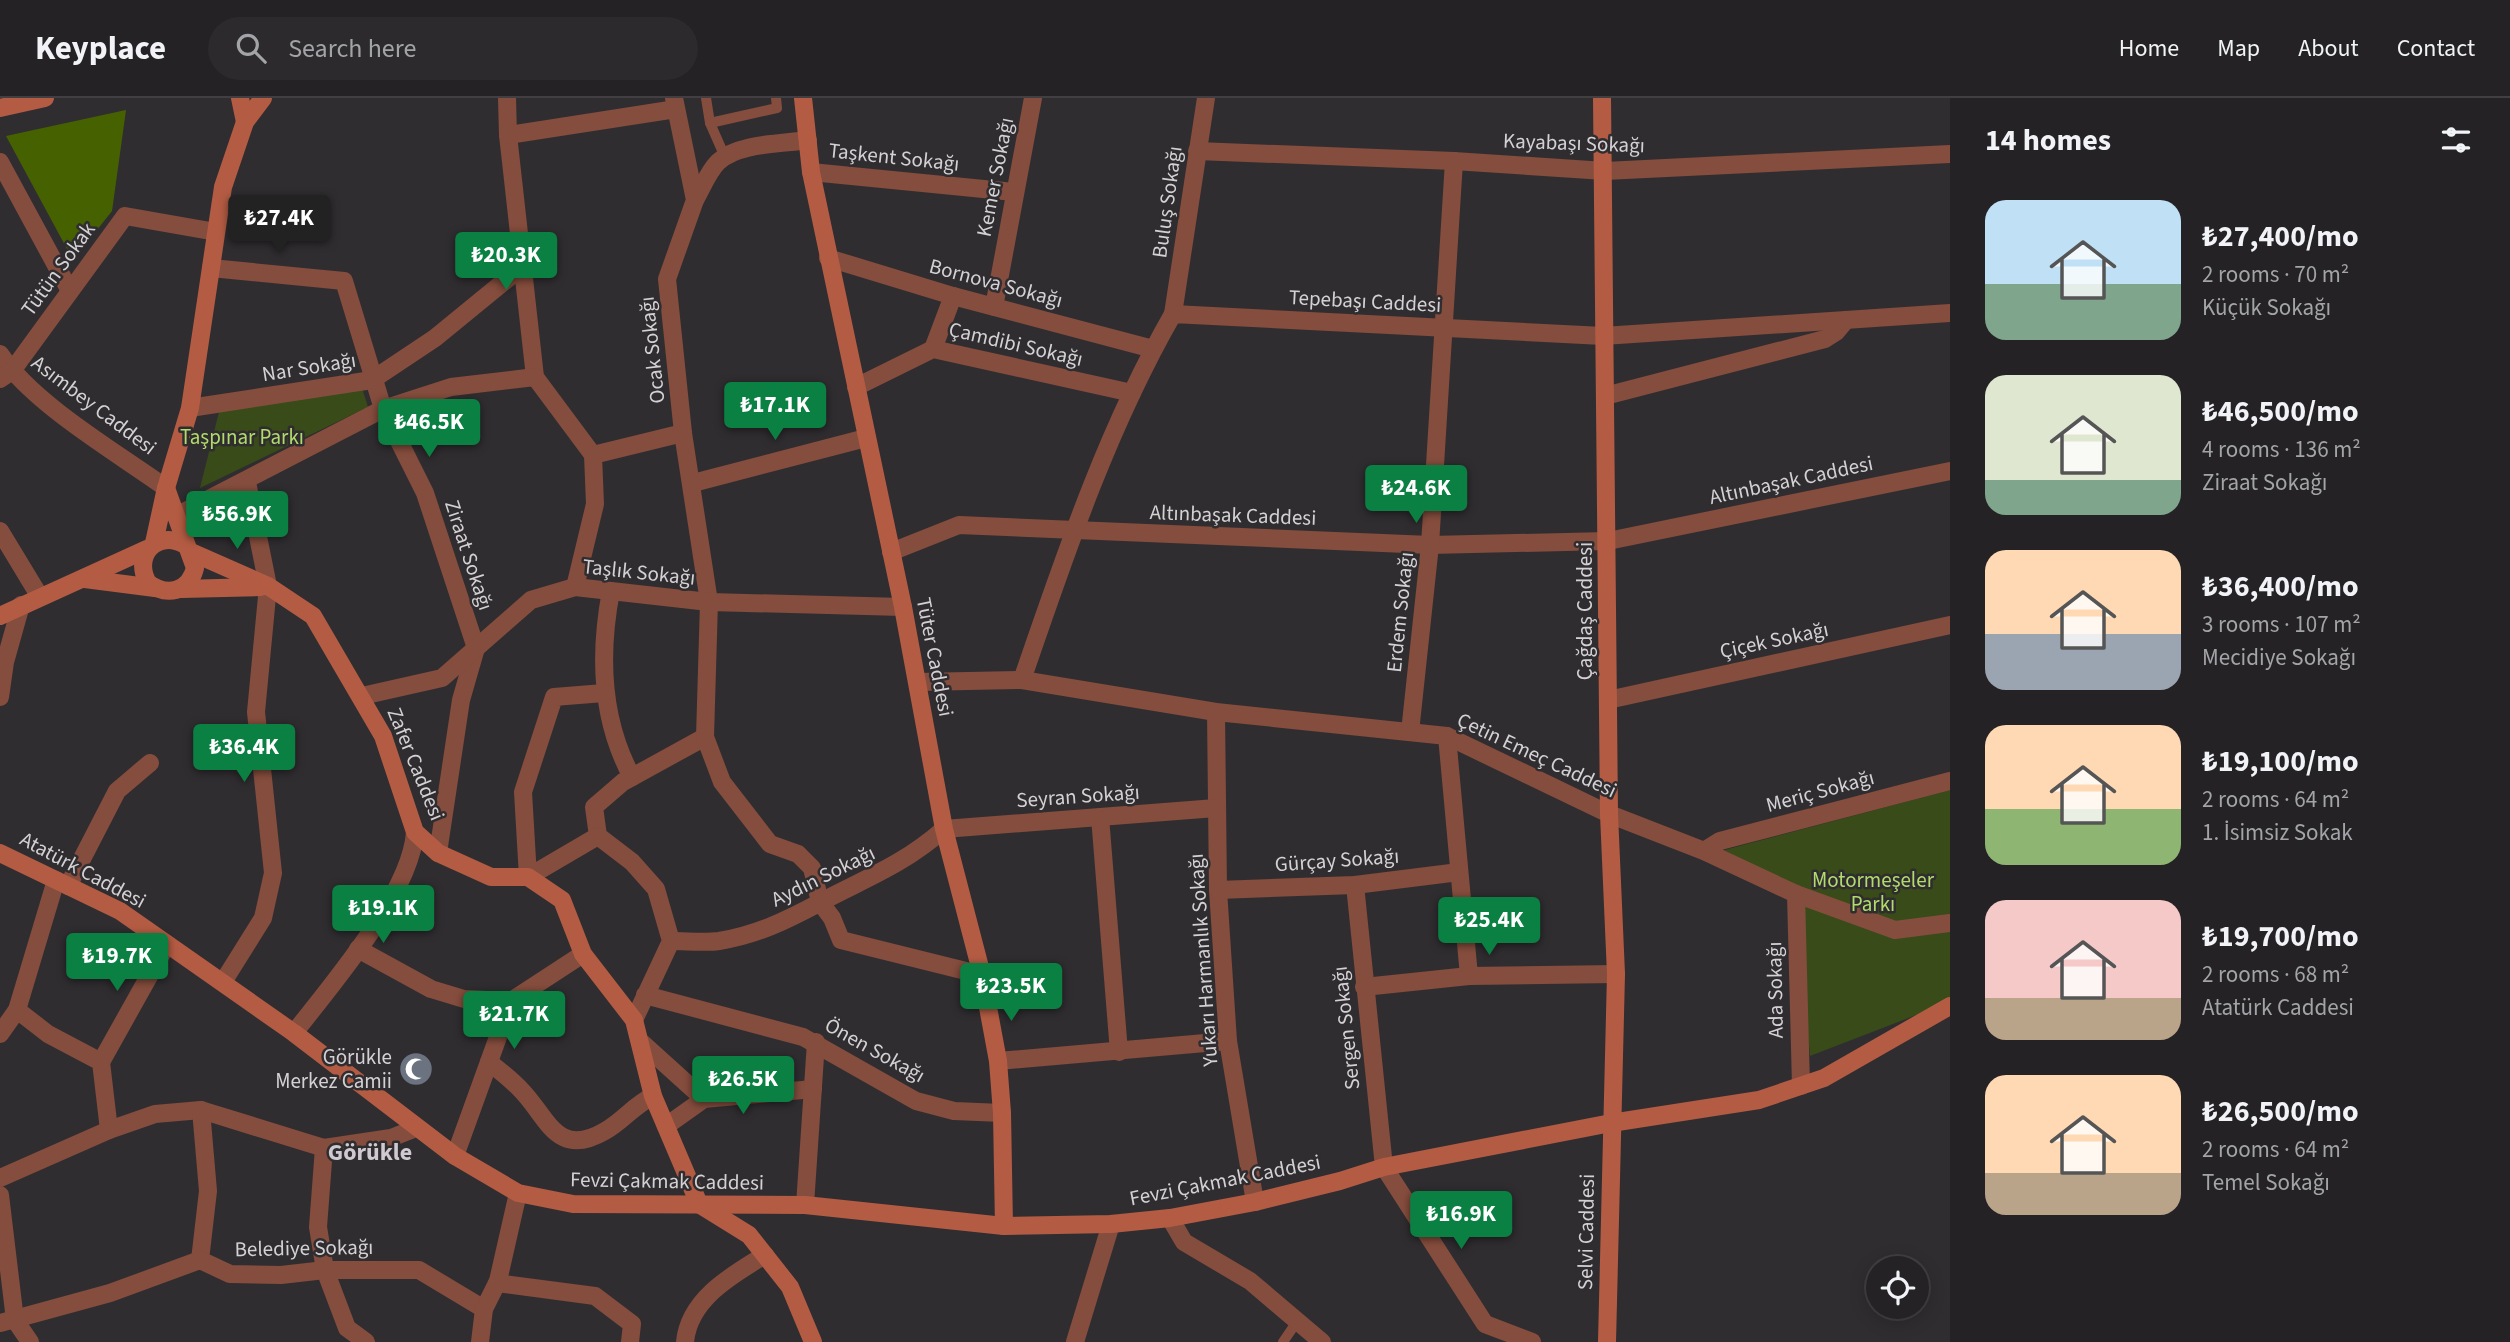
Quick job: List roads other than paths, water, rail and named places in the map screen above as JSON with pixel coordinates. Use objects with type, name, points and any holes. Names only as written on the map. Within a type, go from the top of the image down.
[{"type":"street","points":[[0,108],[45,98]]},
{"type":"street","points":[[240,98],[245,122]]},
{"type":"street","points":[[155,588],[148,583],[142,566],[190,408],[223,187],[245,122],[263,98]]},
{"type":"street","points":[[507,98],[508,135],[535,377],[593,455],[595,504],[575,587]]},
{"type":"street","name":"Tüter Caddesi","points":[[803,98],[811,172],[828,258],[903,607],[944,829],[982,975],[998,1061],[1002,1113],[1003,1226]]},
{"type":"street","name":"Kemer Sokağı","points":[[993,307],[1033,98]]},
{"type":"street","name":"Buluş Sokağı","points":[[1173,314],[1206,98]]},
{"type":"street","name":"Çağdaş Caddesi","points":[[1602,98],[1605,171],[1603,336],[1608,541],[1609,814],[1616,974],[1611,1123]]},
{"type":"street","points":[[508,135],[675,103],[695,200]]},
{"type":"street","points":[[725,156],[808,140]]},
{"type":"street","name":"Kayabaşı Sokağı","points":[[1197,151],[1454,161],[1605,171],[1950,154]]},
{"type":"street","name":"Ocak Sokağı","points":[[705,737],[709,602],[693,483],[683,432],[667,279],[695,200],[714,167],[725,156]]},
{"type":"street","name":"Erdem Sokağı","points":[[1410,732],[1430,545],[1441,328],[1454,161]]},
{"type":"street","points":[[0,162],[70,291]]},
{"type":"street","name":"Taşkent Sokağı","points":[[811,172],[1014,192]]},
{"type":"street","name":"Tütün Sokak","points":[[6,375],[125,216],[216,232]]},
{"type":"street","name":"Bornova Sokağı","points":[[828,258],[953,296],[1153,349]]},
{"type":"street","name":"Nar Sokağı","points":[[190,408],[373,380],[435,338],[523,266]]},
{"type":"street","name":"Ziraat Sokağı","points":[[211,268],[344,281],[383,410],[425,493],[476,648]]},
{"type":"street","points":[[933,348],[953,296]]},
{"type":"street","name":"Tepebaşı Caddesi","points":[[1173,314],[1603,336],[1950,313]]},
{"type":"street","points":[[1022,680],[1073,532],[1132,393],[1173,314]]},
{"type":"street","points":[[1605,396],[1825,339],[1836,332],[1846,320]]},
{"type":"street","name":"Çamdibi Sokağı","points":[[856,387],[933,348],[1132,393]]},
{"type":"street","name":"Asımbey Caddesi","points":[[0,354],[6,375],[166,488]]},
{"type":"street","points":[[176,516],[383,410],[451,387],[535,377]]},
{"type":"street","points":[[593,455],[683,432]]},
{"type":"street","points":[[693,483],[866,438]]},
{"type":"street","name":"Altınbaşak Caddesi","points":[[891,552],[959,525],[1073,532],[1430,545],[1608,541],[1950,471]]},
{"type":"street","points":[[223,982],[263,918],[273,873],[256,712],[268,586],[247,482]]},
{"type":"street","points":[[166,488],[194,559],[193,576],[181,589]]},
{"type":"street","points":[[0,531],[40,597]]},
{"type":"street","points":[[0,616],[170,538],[188,548]]},
{"type":"street","name":"Zafer Caddesi","points":[[188,548],[268,586],[313,616],[383,736],[415,832],[438,853],[491,877],[528,877]]},
{"type":"street","points":[[85,579],[172,592],[181,589],[268,586]]},
{"type":"street","name":"Taşlık Sokağı","points":[[362,696],[442,678],[531,600],[575,587],[709,602],[903,607]]},
{"type":"street","points":[[611,592],[607,612],[604,693],[618,751],[632,777]]},
{"type":"street","points":[[0,697],[5,662],[21,605]]},
{"type":"street","name":"Çiçek Sokağı","points":[[1608,700],[1950,625]]},
{"type":"street","points":[[438,853],[461,700],[476,648]]},
{"type":"street","name":"Çetin Emeç Caddesi","points":[[918,682],[1022,680],[1216,712],[1447,736],[1609,814],[1704,851],[1796,894],[1895,930],[1950,923]]},
{"type":"street","points":[[528,877],[523,792],[554,697],[604,693]]},
{"type":"street","name":"Yukarı Harmanlık Sokağı","points":[[1216,712],[1218,890],[1228,1041],[1255,1202]]},
{"type":"street","points":[[1447,736],[1469,976]]},
{"type":"street","points":[[634,1020],[671,941],[656,889],[632,862],[598,836],[594,807],[632,777],[705,737],[722,782],[770,844],[798,854],[812,868],[820,902],[832,918],[841,940],[982,975]]},
{"type":"street","points":[[0,1034],[17,1010],[62,883],[117,790],[150,763]]},
{"type":"street","name":"Meriç Sokağı","points":[[1704,851],[1720,841],[1950,780]]},
{"type":"street","name":"Seyran Sokağı","points":[[944,829],[1216,808]]},
{"type":"street","points":[[1100,817],[1119,1052]]},
{"type":"street","name":"Aydın Sokağı","points":[[671,941],[719,941],[785,923],[820,902],[877,877],[919,851],[944,829]]},
{"type":"street","points":[[294,1032],[358,949],[392,896],[414,848],[415,832]]},
{"type":"street","points":[[528,877],[598,836]]},
{"type":"street","name":"Atatürk Caddesi","points":[[0,853],[120,911],[294,1032],[416,1128]]},
{"type":"street","name":"Gürçay Sokağı","points":[[1218,890],[1355,885],[1459,872]]},
{"type":"street","points":[[528,877],[562,900],[583,954],[634,1020],[642,1043],[653,1096],[699,1205],[749,1234],[790,1287],[813,1342]]},
{"type":"street","name":"Sergen Sokağı","points":[[1355,885],[1384,1167]]},
{"type":"street","name":"Ada Sokağı","points":[[1796,894],[1801,1086]]},
{"type":"street","points":[[109,1130],[101,1062],[167,944]]},
{"type":"street","points":[[358,949],[431,989],[464,999],[512,1001]]},
{"type":"street","points":[[455,1156],[512,1001],[583,954]]},
{"type":"street","points":[[1364,987],[1469,976],[1616,974]]},
{"type":"street","name":"Önen Sokağı","points":[[645,995],[816,1042],[916,1101],[954,1111],[1002,1113]]},
{"type":"street","name":"Fevzi Çakmak Caddesi","points":[[416,1128],[455,1156],[518,1193],[573,1205],[806,1205],[1003,1226],[1111,1224],[1170,1218],[1255,1202],[1384,1167],[1611,1123],[1759,1100],[1824,1077],[1950,1006]]},
{"type":"street","points":[[17,1010],[48,1034],[101,1062]]},
{"type":"street","points":[[998,1061],[1228,1041]]},
{"type":"street","points":[[806,1205],[816,1042]]},
{"type":"street","points":[[642,1043],[704,1099]]},
{"type":"street","points":[[489,1062],[523,1091],[547,1127],[566,1137],[585,1141],[608,1130],[637,1103],[653,1096]]},
{"type":"street","points":[[666,1126],[704,1099],[813,1089]]},
{"type":"street","points":[[0,1178],[109,1130],[155,1114],[201,1110],[324,1148],[391,1138],[416,1128]]},
{"type":"street","points":[[7,1321],[110,1293],[200,1260],[208,1191],[201,1110]]},
{"type":"street","name":"Selvi Caddesi","points":[[1607,1342],[1611,1123]]},
{"type":"street","points":[[324,1148],[318,1227],[325,1270],[347,1328],[366,1342]]},
{"type":"street","points":[[1384,1167],[1485,1324],[1532,1342]]},
{"type":"street","points":[[480,1342],[484,1309],[496,1283],[518,1193]]},
{"type":"street","points":[[0,1195],[7,1321],[30,1342]]},
{"type":"street","points":[[1170,1218],[1184,1242],[1250,1281],[1322,1342]]},
{"type":"street","points":[[1075,1342],[1111,1224]]},
{"type":"street","points":[[685,1342],[686,1331],[702,1302],[729,1276],[765,1255]]},
{"type":"street","name":"Belediye Sokağı","points":[[200,1260],[230,1275],[281,1275],[325,1270],[419,1270],[484,1309]]},
{"type":"street","points":[[496,1283],[595,1296],[632,1324],[630,1342]]},
{"type":"lane","points":[[706,98],[710,123],[725,156]]},
{"type":"lane","points":[[710,123],[777,108],[776,98]]},
{"type":"lane","points":[[1283,1342],[1298,1319]]},
{"type":"place","name":"Görükle Merkez Camii","points":[[416,1069]]},
{"type":"district","name":"Görükle","points":[[370,1152]]},
{"type":"park label","name":"Taşpınar Parkı","points":[[242,437]]},
{"type":"park label","name":"Motormeşeler Parkı","points":[[1873,892]]}]
